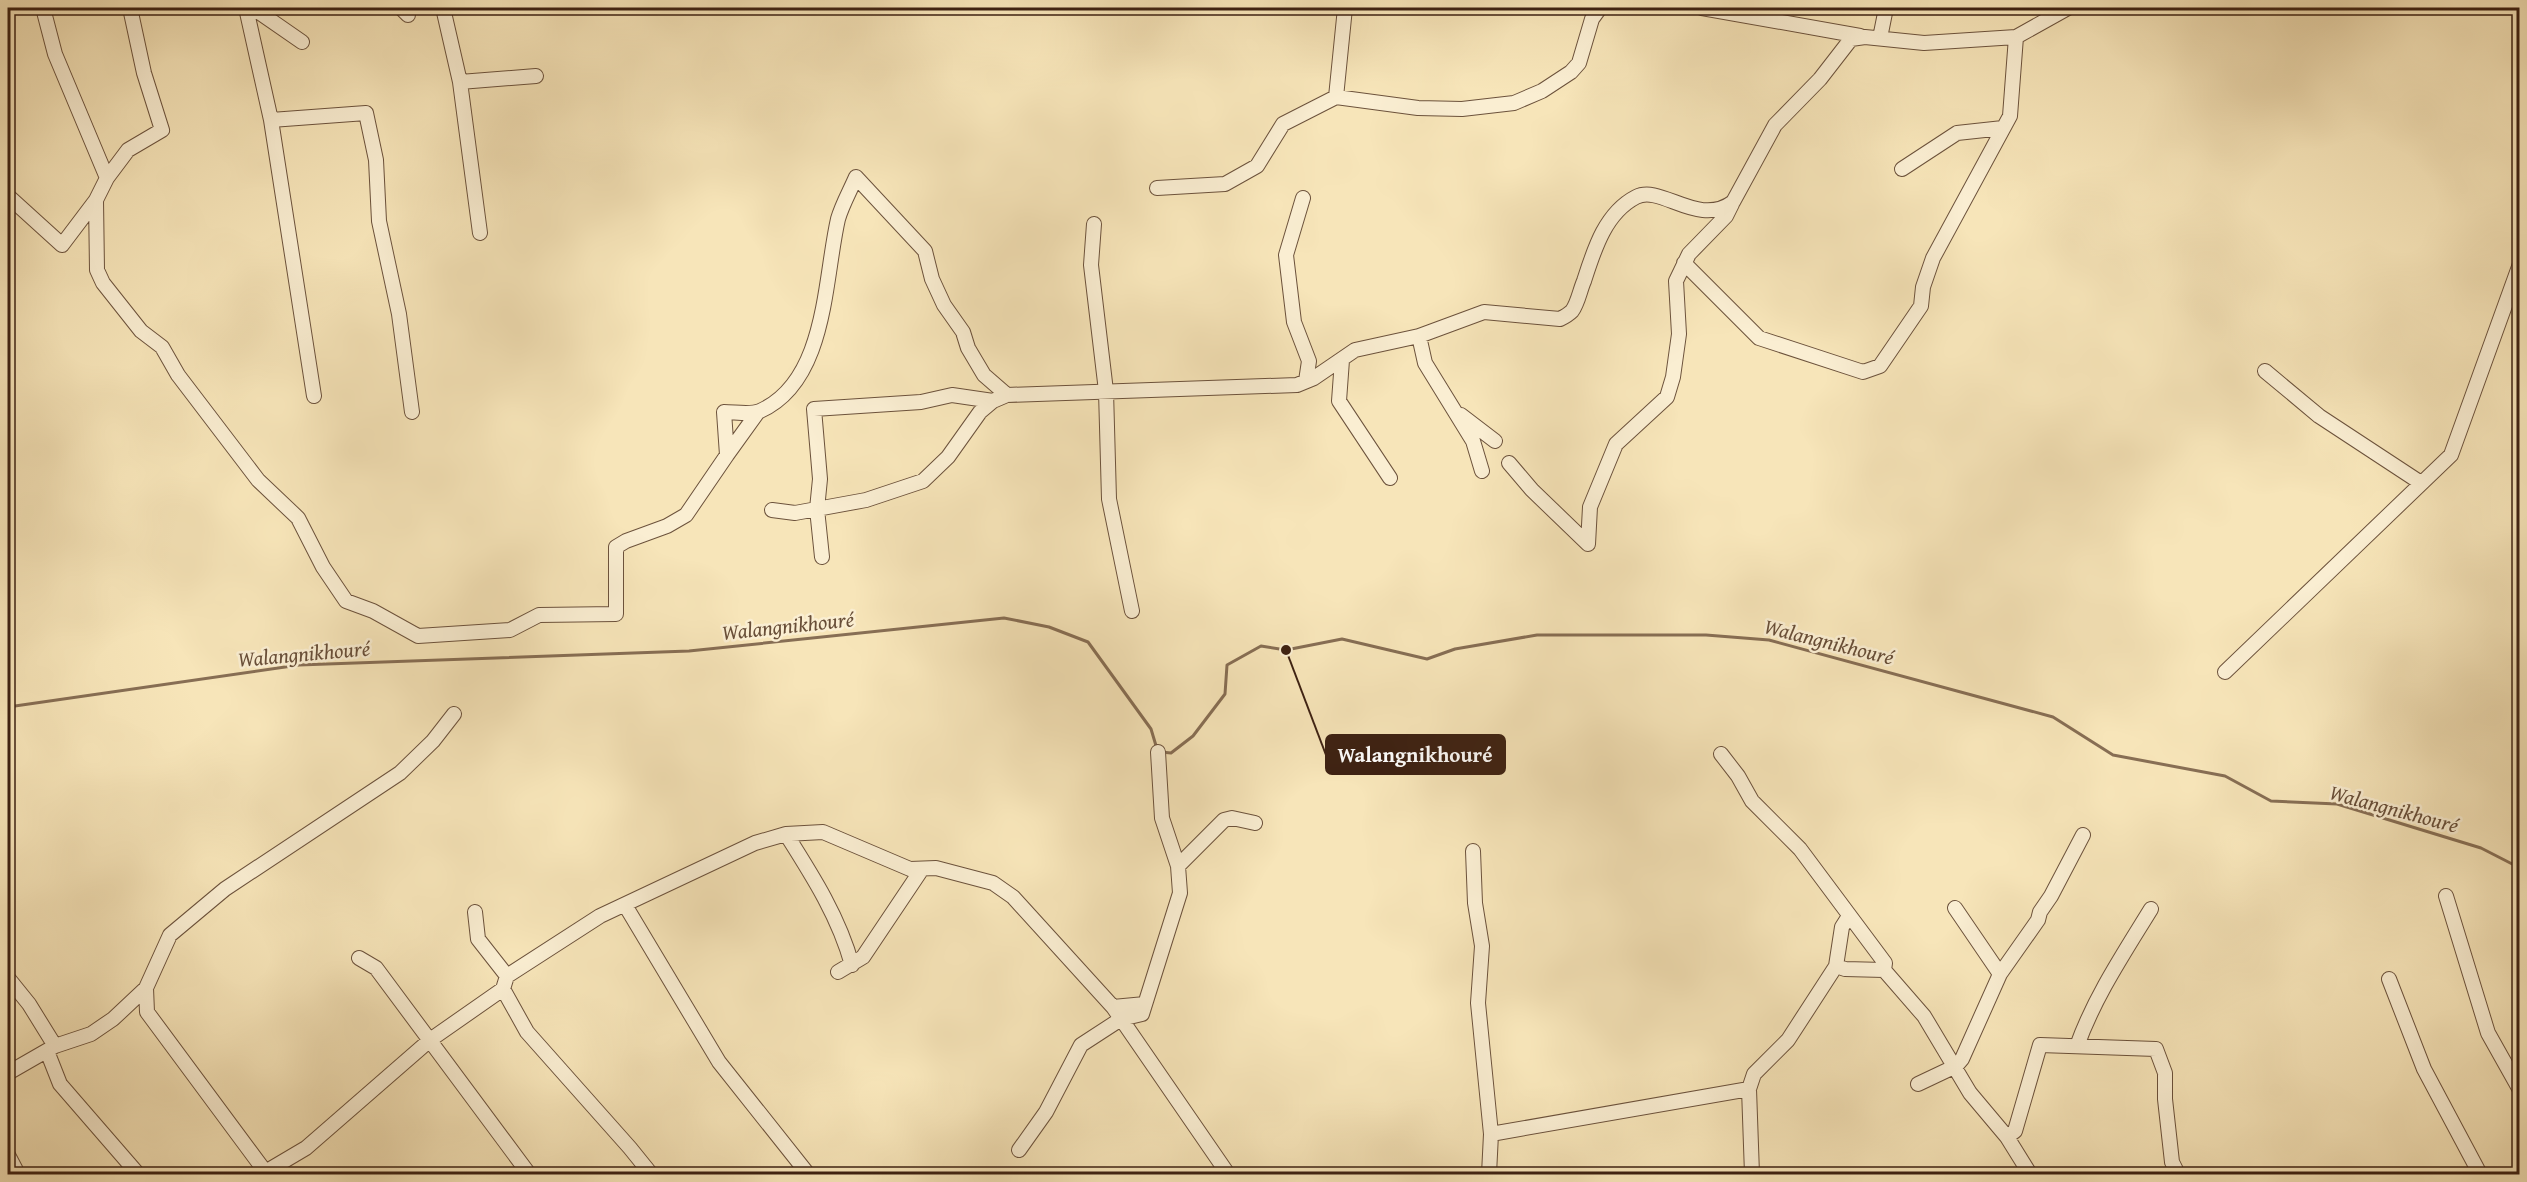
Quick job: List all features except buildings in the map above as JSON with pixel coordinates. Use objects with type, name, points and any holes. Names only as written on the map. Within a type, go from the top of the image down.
[{"type":"street","points":[[43,8],[55,54],[107,178]]},
{"type":"street","points":[[8,196],[62,245],[96,200],[107,178],[128,150],[162,130],[144,74],[130,8]]},
{"type":"street","points":[[246,8],[271,120],[314,396]]},
{"type":"street","points":[[253,8],[302,42]]},
{"type":"street","points":[[442,8],[460,82],[480,233]]},
{"type":"street","points":[[1336,97],[1345,8]]},
{"type":"street","points":[[1158,188],[1225,184],[1257,166],[1283,124],[1336,97],[1418,108],[1462,109],[1514,103],[1542,92],[1571,72],[1579,63],[1592,19],[1600,8]]},
{"type":"street","points":[[1702,8],[1865,37],[1924,43],[2016,37],[2068,8]]},
{"type":"street","points":[[1880,38],[1886,8]]},
{"type":"street","points":[[1509,463],[1532,490],[1588,544],[1590,507],[1616,444],[1667,397],[1673,377],[1678,334],[1676,281],[1684,263],[1689,254],[1726,216],[1775,125],[1820,79],[1851,39],[1865,37]]},
{"type":"street","points":[[1684,263],[1759,338],[1863,372],[1880,366],[1921,306],[1923,287],[1933,258],[2010,116],[2016,37]]},
{"type":"street","points":[[460,82],[536,76]]},
{"type":"street","points":[[271,120],[366,113],[376,160],[379,221],[399,314],[412,412]]},
{"type":"street","points":[[1902,170],[1957,133],[2003,128]]},
{"type":"street","points":[[96,200],[97,270],[103,283],[141,331],[162,347],[178,375],[258,480],[298,518],[323,567],[346,601],[373,611],[418,636],[510,630],[539,615],[616,614],[616,548],[626,541],[667,526],[686,515],[758,412],[778,400],[798,378],[820,325],[839,217],[856,177],[925,251],[932,279],[944,305],[963,332],[968,348],[984,375],[1007,394]]},
{"type":"street","points":[[772,510],[795,513],[866,500],[923,481],[948,457],[980,412],[993,401],[1007,394],[1296,385],[1342,360],[1355,350],[1419,336],[1484,312],[1560,319],[1571,311],[1575,304],[1594,250],[1612,216],[1637,196],[1656,195],[1678,205],[1699,210],[1724,209],[1733,202]]},
{"type":"street","points":[[1303,198],[1286,255],[1294,322],[1308,361],[1306,381]]},
{"type":"street","points":[[1094,224],[1091,265],[1106,391],[1109,499],[1132,611]]},
{"type":"street","points":[[2225,672],[2451,455],[2520,264]]},
{"type":"street","points":[[1419,336],[1425,363],[1473,441],[1482,471]]},
{"type":"street","points":[[1342,360],[1339,401],[1390,478]]},
{"type":"street","points":[[2265,370],[2319,416],[2421,483]]},
{"type":"street","points":[[822,557],[817,509],[820,479],[814,409],[921,402],[952,395],[993,401]]},
{"type":"street","points":[[1454,411],[1495,441]]},
{"type":"street","points":[[727,455],[724,412],[758,412]]},
{"type":"street","points":[[8,1073],[51,1049],[91,1034],[113,1019],[146,988],[170,935],[225,889],[400,773],[433,741],[454,714]]},
{"type":"street","points":[[1019,1150],[1046,1112],[1081,1045],[1121,1019],[1142,1014],[1146,1004],[1180,893],[1178,866],[1162,818],[1158,752]]},
{"type":"street","points":[[1721,754],[1738,776],[1752,801],[1800,849],[1885,963],[1884,970]]},
{"type":"street","points":[[1178,866],[1224,820],[1232,818],[1255,822]]},
{"type":"street","points":[[146,988],[147,1012],[265,1174],[306,1148],[430,1040],[505,982],[600,916],[755,843],[786,834],[823,832],[910,869],[936,868],[993,883],[1013,897],[1113,1006],[1228,1174]]},
{"type":"street","points":[[786,834],[817,882],[847,945],[852,964]]},
{"type":"street","points":[[1918,1084],[1956,1066],[1962,1059],[2000,974],[2038,920],[2040,912],[2051,896],[2083,835]]},
{"type":"street","points":[[1473,851],[1475,903],[1482,946],[1478,1003],[1491,1134],[1489,1174]]},
{"type":"street","points":[[838,972],[863,957],[922,869]]},
{"type":"street","points":[[2445,896],[2488,1033],[2520,1090]]},
{"type":"street","points":[[625,905],[719,1062],[808,1174]]},
{"type":"street","points":[[1955,908],[2000,974]]},
{"type":"street","points":[[2077,1046],[2083,1030],[2123,955],[2151,909]]},
{"type":"street","points":[[475,912],[478,939],[505,982],[527,1032],[651,1174]]},
{"type":"street","points":[[1752,1174],[1749,1089],[1754,1074],[1788,1040],[1836,966],[1842,927],[1849,916]]},
{"type":"street","points":[[359,958],[376,968],[529,1174]]},
{"type":"street","points":[[1836,966],[1845,969],[1884,970],[1924,1016],[1956,1066],[1970,1093],[2007,1137],[2030,1174]]},
{"type":"street","points":[[8,978],[29,1004],[51,1049],[60,1084],[138,1174]]},
{"type":"street","points":[[2389,979],[2424,1069],[2480,1174]]},
{"type":"street","points":[[1113,1006],[1146,1004]]},
{"type":"street","points":[[2007,1137],[2015,1131],[2040,1045],[2156,1049],[2165,1073],[2165,1099],[2172,1162],[2178,1174]]},
{"type":"street","points":[[1491,1134],[1749,1089]]},
{"type":"street","points":[[8,1155],[18,1174]]},
{"type":"waterway","name":"Walangnikhouré","points":[[8,707],[299,665],[689,651],[1004,618],[1049,627],[1088,642],[1151,729],[1157,749]]},
{"type":"waterway","name":"Walangnikhouré","points":[[1161,752],[1171,753],[1193,736],[1225,694],[1227,665],[1261,646],[1286,650],[1342,639],[1427,659],[1455,649],[1537,635],[1706,635],[1769,640],[2053,717],[2113,755],[2225,776],[2271,801],[2337,804],[2481,848],[2520,868]]},
{"type":"place","name":"Walangnikhouré","points":[[1286,650]]}]
